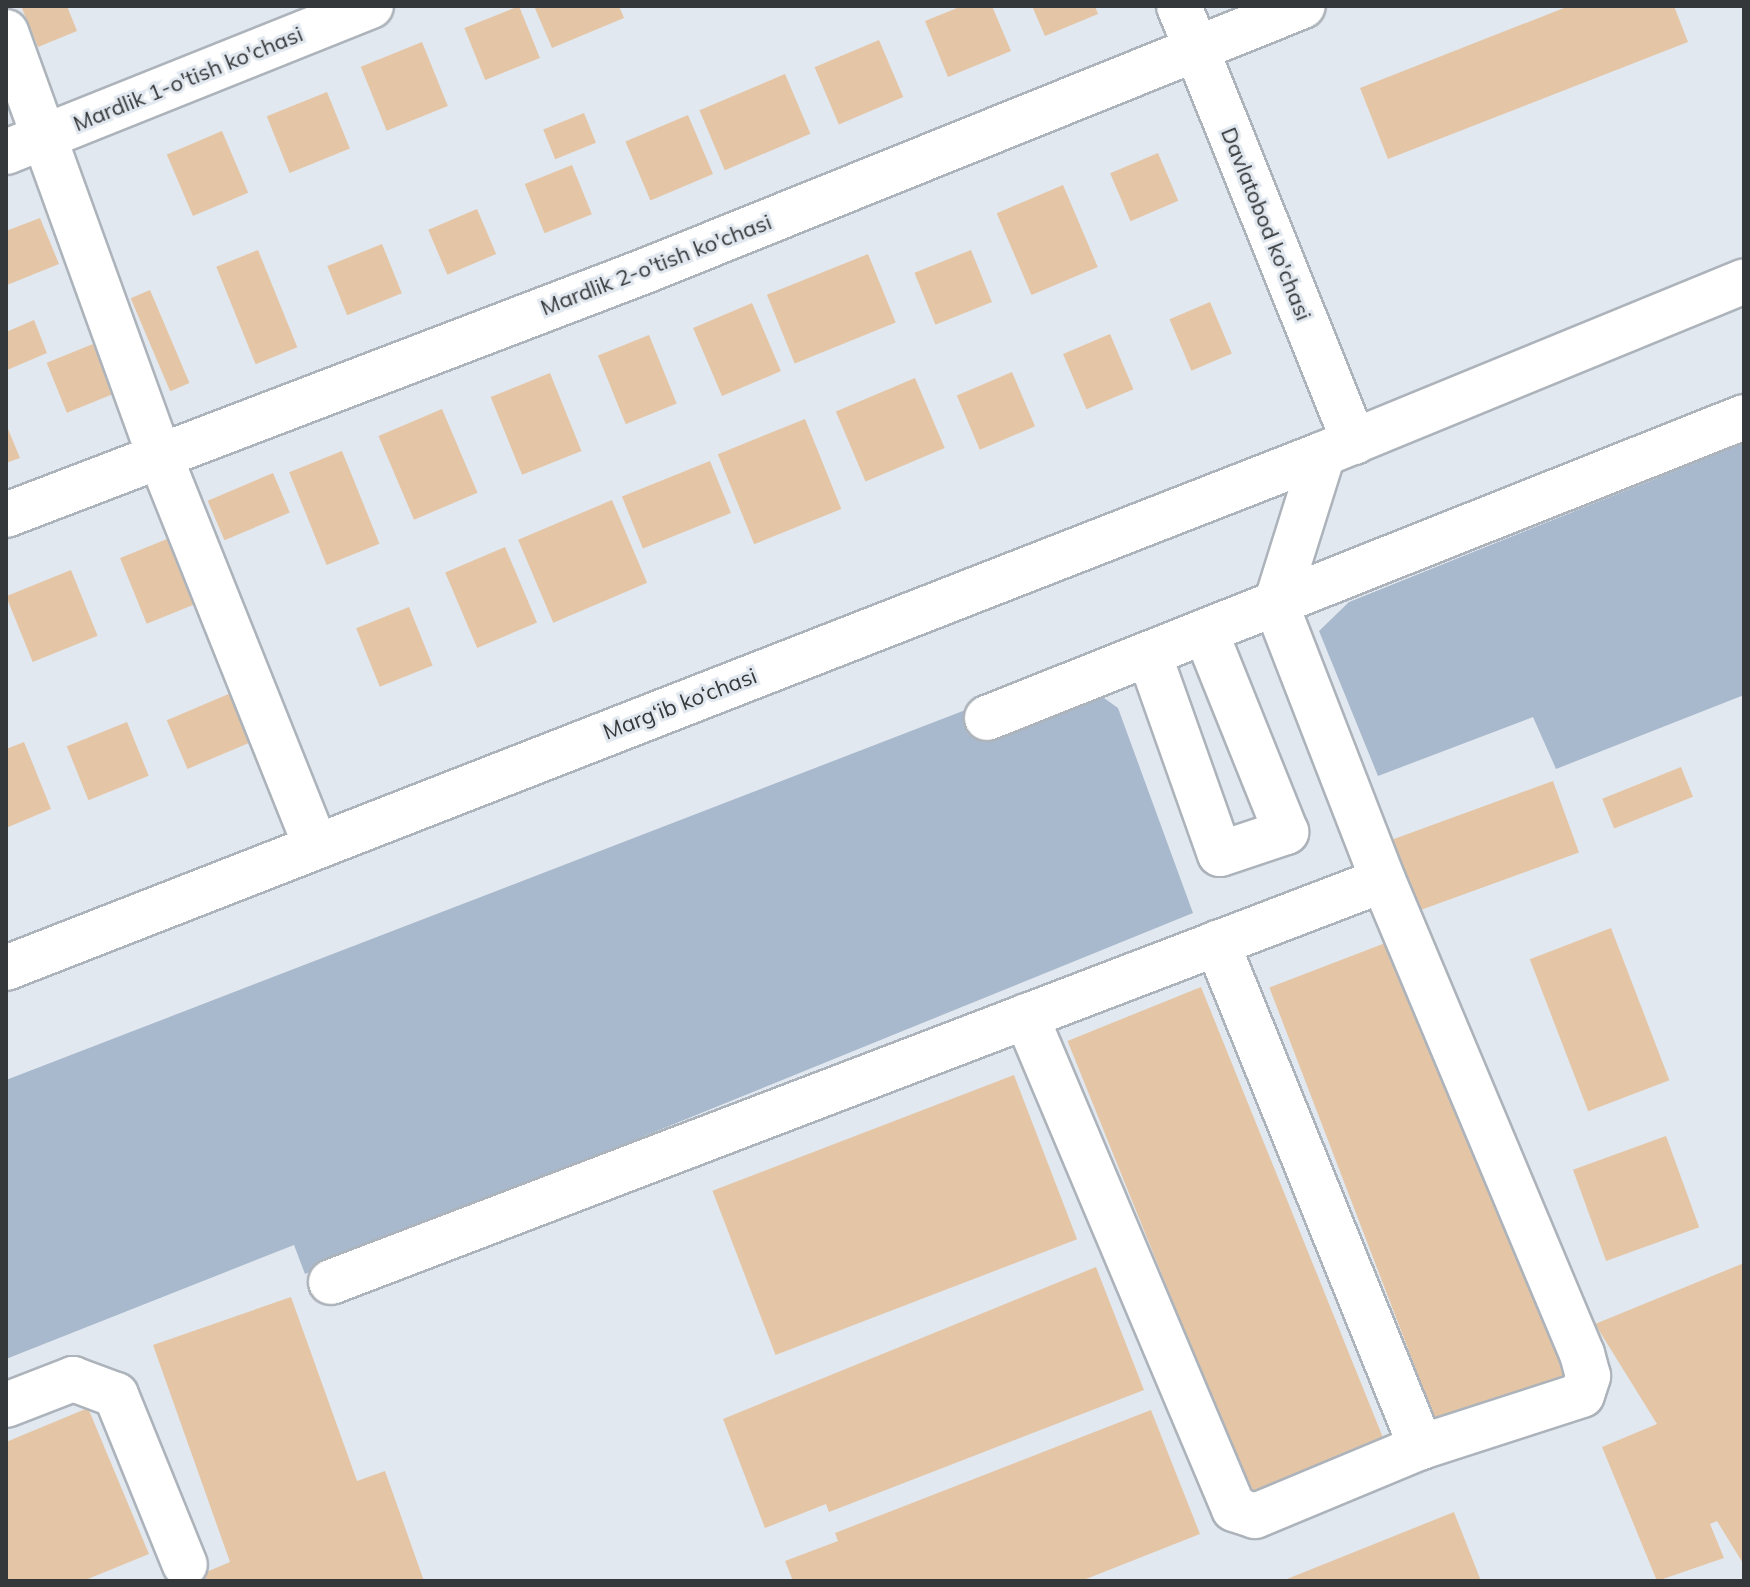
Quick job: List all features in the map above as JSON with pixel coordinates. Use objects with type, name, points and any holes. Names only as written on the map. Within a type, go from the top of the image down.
[{"type":"street","name":"Mardlik 1-o'tish ko'chasi","points":[[25,145],[371,6]]},
{"type":"street","name":"Davlatobod ko'chasi","points":[[1179,6],[1338,448]]},
{"type":"street","name":"Mardlik 2-o'tish ko'chasi","points":[[6,515],[159,454],[645,271],[1303,6]]},
{"type":"street","points":[[6,32],[25,145],[159,454],[316,846]]},
{"type":"street","name":"Marg‘ib ko‘chasi","points":[[6,968],[1338,448],[1744,281]]},
{"type":"street","points":[[987,718],[1744,417]]},
{"type":"street","points":[[1026,1016],[1234,1509],[1255,1516],[1421,1447],[1582,1395],[1588,1376],[1383,880],[1276,604],[1338,448]]},
{"type":"street","points":[[1149,654],[1220,854],[1286,832],[1206,633]]},
{"type":"street","points":[[331,1282],[1383,880]]},
{"type":"street","points":[[1217,943],[1421,1447]]},
{"type":"street","points":[[6,1405],[73,1379],[116,1395],[185,1565]]},
{"type":"shaded area","points":[[1744,443],[1744,695],[1556,769],[1533,717],[1378,776],[1319,631],[1349,602]]},
{"type":"shaded area","points":[[1087,698],[1104,698],[1118,708],[1193,913],[305,1274],[294,1245],[6,1359],[6,1080],[968,709],[980,740]]},
{"type":"building","points":[[21,6],[67,6],[77,31],[38,47]]},
{"type":"building","points":[[519,6],[540,58],[485,80],[464,28]]},
{"type":"building","points":[[534,6],[619,6],[624,18],[552,48]]},
{"type":"building","points":[[962,6],[992,6],[1011,51],[948,77],[925,21]]},
{"type":"building","points":[[1032,6],[1095,6],[1098,14],[1045,36]]},
{"type":"building","points":[[1569,6],[1674,6],[1688,42],[1388,159],[1360,88]]},
{"type":"building","points":[[879,40],[903,97],[839,124],[815,67]]},
{"type":"building","points":[[422,42],[448,106],[387,131],[361,67]]},
{"type":"building","points":[[785,74],[810,134],[725,170],[699,110]]},
{"type":"building","points":[[327,92],[350,149],[290,173],[267,116]]},
{"type":"building","points":[[584,113],[596,143],[555,159],[543,129]]},
{"type":"building","points":[[688,115],[713,174],[650,200],[625,142]]},
{"type":"building","points":[[222,131],[248,193],[193,216],[167,154]]},
{"type":"building","points":[[1158,153],[1178,201],[1130,221],[1110,173]]},
{"type":"building","points":[[572,165],[592,214],[545,233],[525,184]]},
{"type":"building","points":[[1063,185],[1098,267],[1031,295],[997,213]]},
{"type":"building","points":[[477,209],[496,254],[447,275],[428,230]]},
{"type":"building","points":[[40,218],[59,264],[7,285],[6,231]]},
{"type":"building","points":[[382,244],[402,293],[347,315],[327,266]]},
{"type":"building","points":[[258,250],[297,347],[256,364],[216,267]]},
{"type":"building","points":[[971,250],[992,302],[935,325],[914,273]]},
{"type":"building","points":[[868,254],[896,323],[795,363],[767,295]]},
{"type":"building","points":[[150,290],[189,383],[170,391],[131,298]]},
{"type":"building","points":[[1210,302],[1232,354],[1191,371],[1169,319]]},
{"type":"building","points":[[752,303],[781,371],[722,396],[693,328]]},
{"type":"building","points":[[34,320],[47,353],[7,370],[6,332]]},
{"type":"building","points":[[1110,334],[1133,389],[1086,409],[1063,354]]},
{"type":"building","points":[[649,335],[677,404],[626,424],[598,356]]},
{"type":"building","points":[[93,344],[113,394],[67,413],[47,363]]},
{"type":"building","points":[[1012,372],[1035,426],[980,450],[957,395]]},
{"type":"building","points":[[550,373],[581,451],[522,475],[491,397]]},
{"type":"building","points":[[915,378],[945,448],[866,482],[836,412]]},
{"type":"building","points":[[442,409],[478,493],[414,520],[378,436]]},
{"type":"building","points":[[805,419],[841,509],[754,544],[718,454]]},
{"type":"building","points":[[6,424],[20,458],[6,463]]},
{"type":"building","points":[[342,451],[379,544],[327,565],[289,472]]},
{"type":"building","points":[[710,461],[731,513],[643,549],[622,497]]},
{"type":"building","points":[[273,473],[290,513],[224,540],[208,501]]},
{"type":"building","points":[[612,500],[647,583],[553,623],[518,540]]},
{"type":"building","points":[[172,537],[199,603],[147,624],[120,558]]},
{"type":"building","points":[[505,547],[537,622],[477,648],[445,572]]},
{"type":"building","points":[[71,570],[98,636],[33,662],[6,596]]},
{"type":"building","points":[[409,607],[433,665],[380,687],[356,628]]},
{"type":"building","points":[[245,687],[266,736],[187,769],[167,720]]},
{"type":"building","points":[[127,722],[149,776],[88,800],[67,746]]},
{"type":"building","points":[[24,742],[51,809],[6,828],[6,749]]},
{"type":"building","points":[[1681,767],[1693,797],[1614,829],[1602,799]]},
{"type":"building","points":[[1553,781],[1579,852],[1412,913],[1386,842]]},
{"type":"building","points":[[1611,928],[1669,1080],[1588,1111],[1530,959]]},
{"type":"building","points":[[1401,937],[1570,1378],[1439,1428],[1269,988]]},
{"type":"building","points":[[1201,987],[1389,1452],[1256,1506],[1067,1041]]},
{"type":"building","points":[[1014,1075],[1077,1239],[776,1355],[712,1191]]},
{"type":"building","points":[[1666,1136],[1699,1227],[1606,1261],[1573,1170]]},
{"type":"building","points":[[1744,1263],[1744,1565],[1717,1521],[1710,1524],[1724,1558],[1657,1581],[1602,1447],[1657,1424],[1595,1324]]},
{"type":"building","points":[[1096,1267],[1144,1390],[829,1512],[826,1504],[765,1528],[723,1419]]},
{"type":"building","points":[[291,1297],[357,1481],[385,1471],[424,1581],[185,1581],[230,1562],[153,1345]]},
{"type":"building","points":[[88,1408],[149,1554],[83,1581],[6,1581],[6,1442]]},
{"type":"building","points":[[1151,1410],[1200,1534],[1081,1581],[793,1581],[785,1561],[838,1541],[835,1533]]},
{"type":"building","points":[[1454,1512],[1481,1581],[1282,1581]]}]
